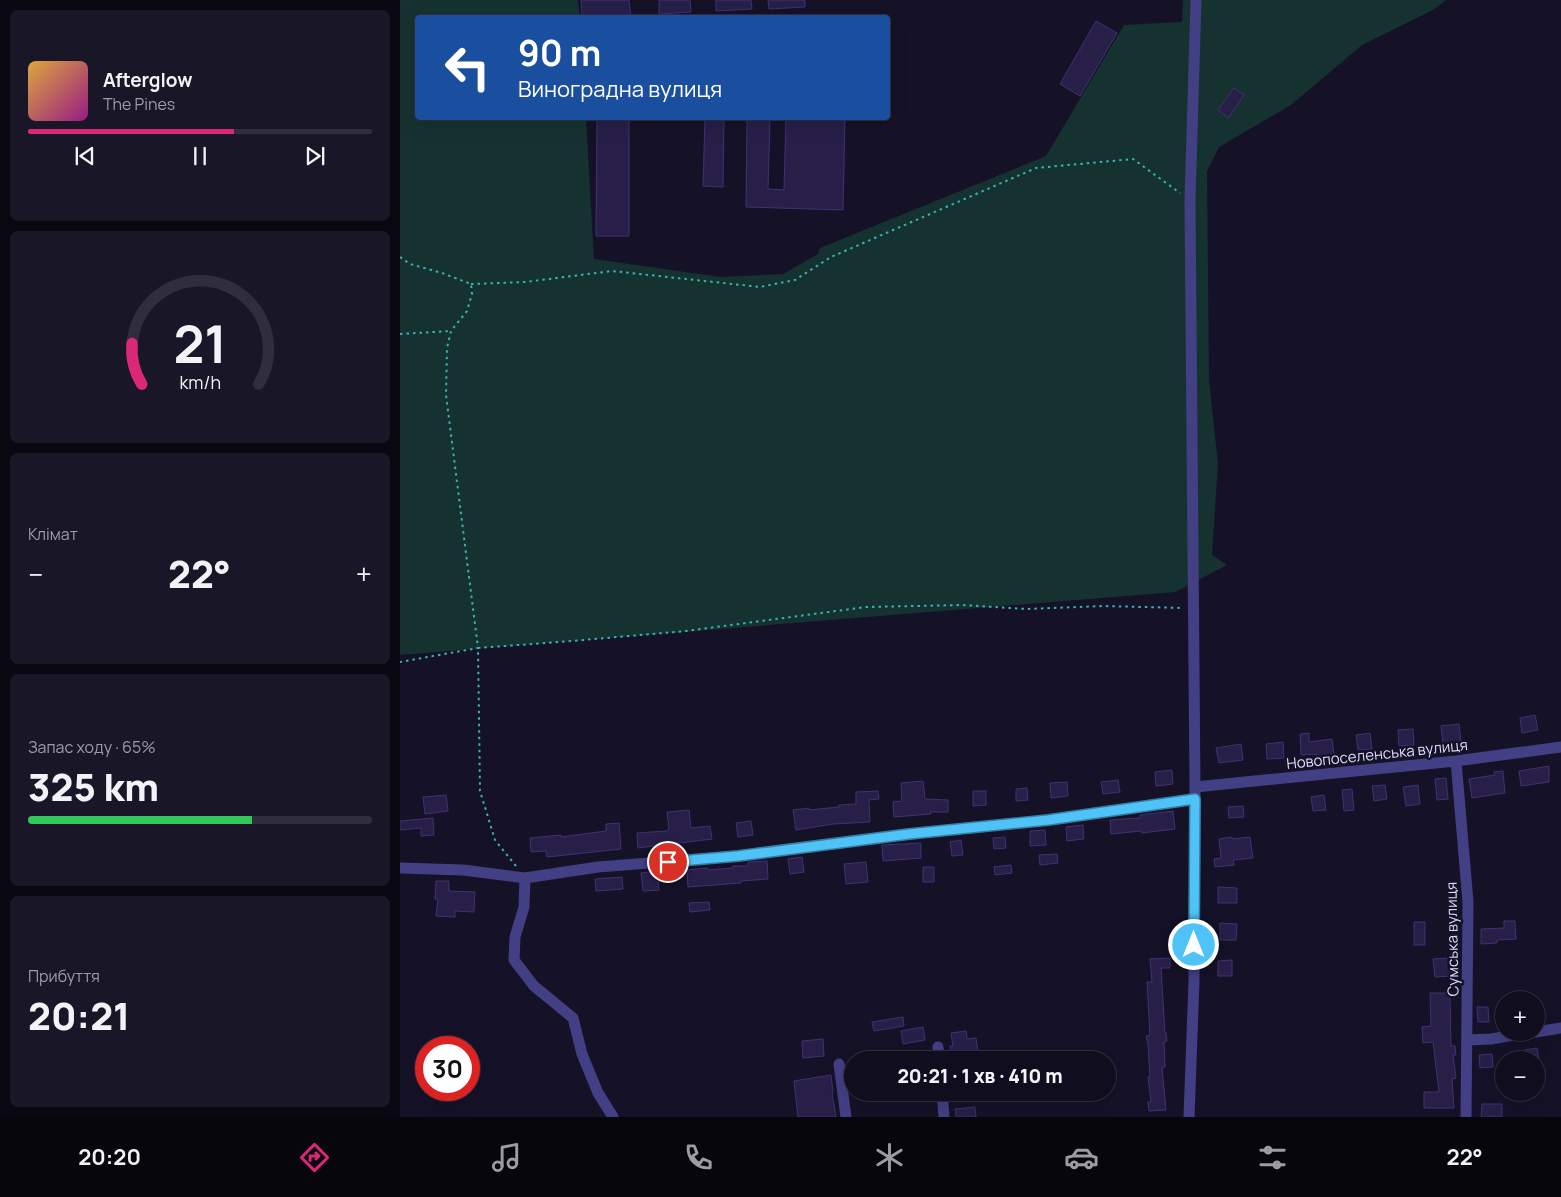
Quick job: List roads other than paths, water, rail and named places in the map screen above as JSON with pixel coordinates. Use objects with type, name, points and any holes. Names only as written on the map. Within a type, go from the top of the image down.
[{"type":"street","points":[[1189,1117],[1194,981],[1195,793],[1190,200],[1196,0]]},
{"type":"street","name":"Новопоселенська вулиця","points":[[400,868],[463,870],[525,878],[598,867],[738,856],[909,834],[1048,820],[1195,793],[1561,747]]},
{"type":"street","name":"Сумська вулиця","points":[[1456,761],[1468,902],[1466,1117]]},
{"type":"street","points":[[525,878],[524,907],[515,937],[514,960],[534,986],[572,1018],[582,1054],[598,1093],[613,1117]]},
{"type":"street","points":[[1545,1031],[1561,1028]]},
{"type":"street","points":[[1468,1040],[1495,1038]]},
{"type":"street","points":[[938,1047],[938,1051]]},
{"type":"street","points":[[839,1064],[846,1117]]},
{"type":"street","points":[[943,1101],[944,1117]]}]
